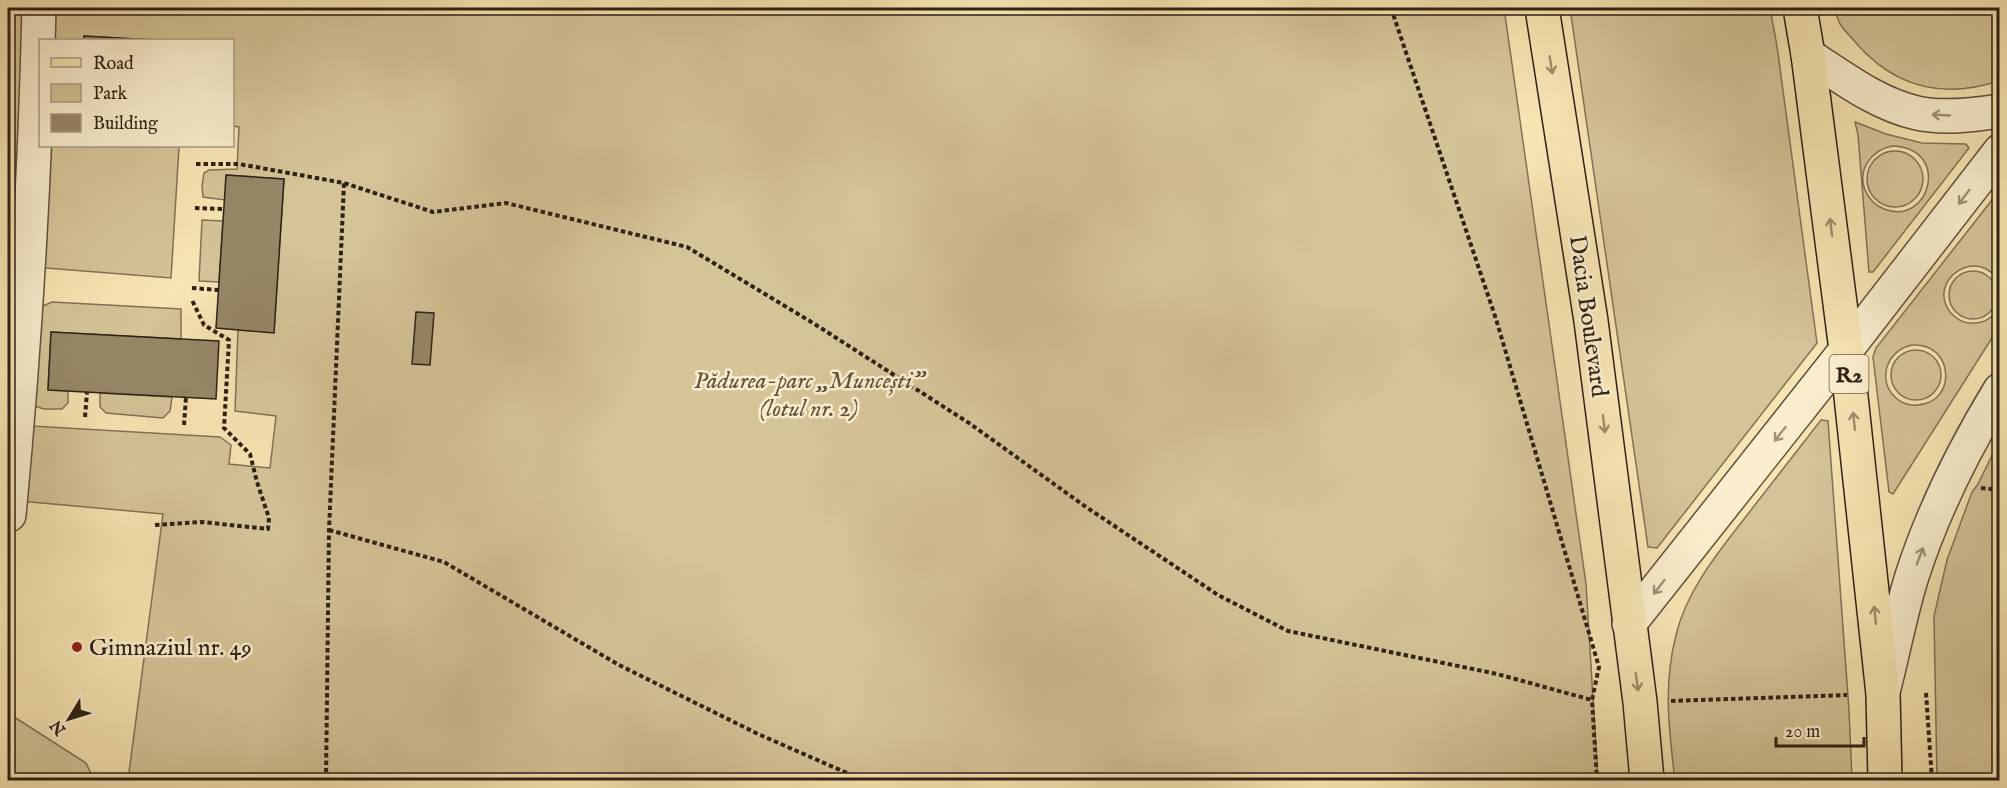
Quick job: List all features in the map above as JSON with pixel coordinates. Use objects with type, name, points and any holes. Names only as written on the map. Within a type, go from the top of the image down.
[{"type":"main road","name":"Dacia Boulevard","points":[[1542,8],[1591,321],[1640,702],[1647,780]]},
{"type":"main road","name":"R2","points":[[1800,8],[1846,350],[1883,694],[1885,780]]},
{"type":"lane","points":[[9,515],[19,412],[31,213],[39,8]]},
{"type":"lane","points":[[1808,55],[1877,99],[1918,114],[1967,116],[2000,111]]},
{"type":"lane","points":[[1629,624],[2000,151]]},
{"type":"lane","points":[[1883,694],[1912,576],[1950,482],[1972,437],[2000,390]]},
{"type":"path","points":[[1391,8],[1496,319],[1599,666],[1592,700],[1597,780]]},
{"type":"path","points":[[196,164],[239,164],[344,183],[434,212],[506,203],[687,247],[813,323],[969,423],[1086,507],[1218,595],[1288,631],[1497,674],[1592,700]]},
{"type":"path","points":[[326,780],[329,530],[344,183]]},
{"type":"path","points":[[195,208],[224,209]]},
{"type":"path","points":[[192,288],[219,290]]},
{"type":"path","points":[[155,525],[202,522],[268,528],[269,519],[250,454],[224,428],[229,340],[204,325],[192,300]]},
{"type":"path","points":[[85,417],[87,392]]},
{"type":"path","points":[[184,425],[186,397]]},
{"type":"path","points":[[1977,487],[2000,490]]},
{"type":"path","points":[[329,530],[444,562],[619,665],[758,734],[863,780]]},
{"type":"path","points":[[1926,693],[1932,780]]},
{"type":"path","points":[[1668,701],[1847,695]]},
{"type":"green space","points":[[8,8],[29,8],[8,409]]},
{"type":"green space","name":"Pădurea-parc „Muncești” (lotul nr. 2)","points":[[55,8],[1504,8],[1586,584],[1598,780],[128,780],[163,514],[20,501],[32,426],[220,437],[231,445],[229,464],[270,468],[276,416],[235,411],[238,330],[274,332],[284,179],[227,175],[225,200],[203,197],[204,173],[209,170],[237,169],[239,127],[234,126],[234,39],[136,39],[84,36],[84,39],[52,39]]},
{"type":"green space","points":[[1570,8],[1770,8],[1777,46],[1817,343],[1657,548],[1648,547]]},
{"type":"green space","points":[[1835,8],[1999,8],[1999,81],[1959,89],[1939,89],[1904,80],[1871,58],[1856,43],[1840,23]]},
{"type":"green space","points":[[1855,122],[1886,134],[1922,143],[1966,144],[1969,148],[1873,272],[1869,272]],"holes":[[[1892,146],[1911,150],[1922,159],[1928,171],[1928,185],[1923,197],[1913,207],[1900,212],[1881,208],[1865,190],[1863,175],[1868,162],[1878,152]]]},
{"type":"green space","points":[[48,147],[179,147],[171,278],[46,268],[37,264]]},
{"type":"green space","points":[[1890,151],[1900,151],[1915,159],[1921,168],[1923,179],[1921,190],[1915,199],[1900,207],[1890,207],[1879,202],[1872,195],[1867,184],[1867,174],[1872,163],[1879,156]]},
{"type":"green space","points":[[1999,191],[1999,283],[1990,272],[1980,267],[1968,267],[1958,271],[1950,278],[1945,288],[1944,300],[1955,317],[1970,323],[1986,320],[1995,313],[1999,306],[1999,327],[1893,494],[1889,492],[1873,357],[1876,348]],"holes":[[[1912,345],[1926,347],[1936,353],[1943,362],[1946,373],[1945,384],[1930,402],[1917,405],[1906,404],[1898,400],[1890,391],[1887,383],[1887,367],[1896,353],[1903,348]]]},
{"type":"green space","points":[[202,220],[223,221],[219,282],[199,281]]},
{"type":"green space","points":[[1973,271],[1990,278],[1997,295],[1990,312],[1973,319],[1956,312],[1949,295],[1956,278]]},
{"type":"green space","points":[[52,302],[181,309],[181,339],[51,332],[48,389],[68,391],[68,403],[62,409],[44,409],[34,406],[38,308]]},
{"type":"green space","points":[[1911,350],[1921,350],[1934,357],[1941,370],[1941,380],[1934,393],[1921,400],[1911,400],[1902,396],[1895,389],[1891,380],[1891,370],[1895,361],[1902,354]]},
{"type":"green space","points":[[100,393],[172,397],[170,411],[163,418],[106,413],[100,407]]},
{"type":"green space","points":[[1821,420],[1828,421],[1852,780],[1675,780],[1668,690],[1672,654],[1681,618],[1697,585],[1717,554]]},
{"type":"green space","points":[[1999,441],[1999,780],[1937,780],[1934,616],[1947,560],[1972,492]]},
{"type":"green space","points":[[8,713],[86,763],[94,780],[8,780]]},
{"type":"building","points":[[84,36],[136,39],[84,39]]},
{"type":"building","points":[[226,175],[284,179],[274,333],[216,328]]},
{"type":"building","points":[[416,312],[434,313],[430,365],[412,364]]},
{"type":"building","points":[[51,332],[219,341],[216,399],[48,390]]},
{"type":"place","name":"Gimnaziul nr. 49","points":[[77,647]]}]
